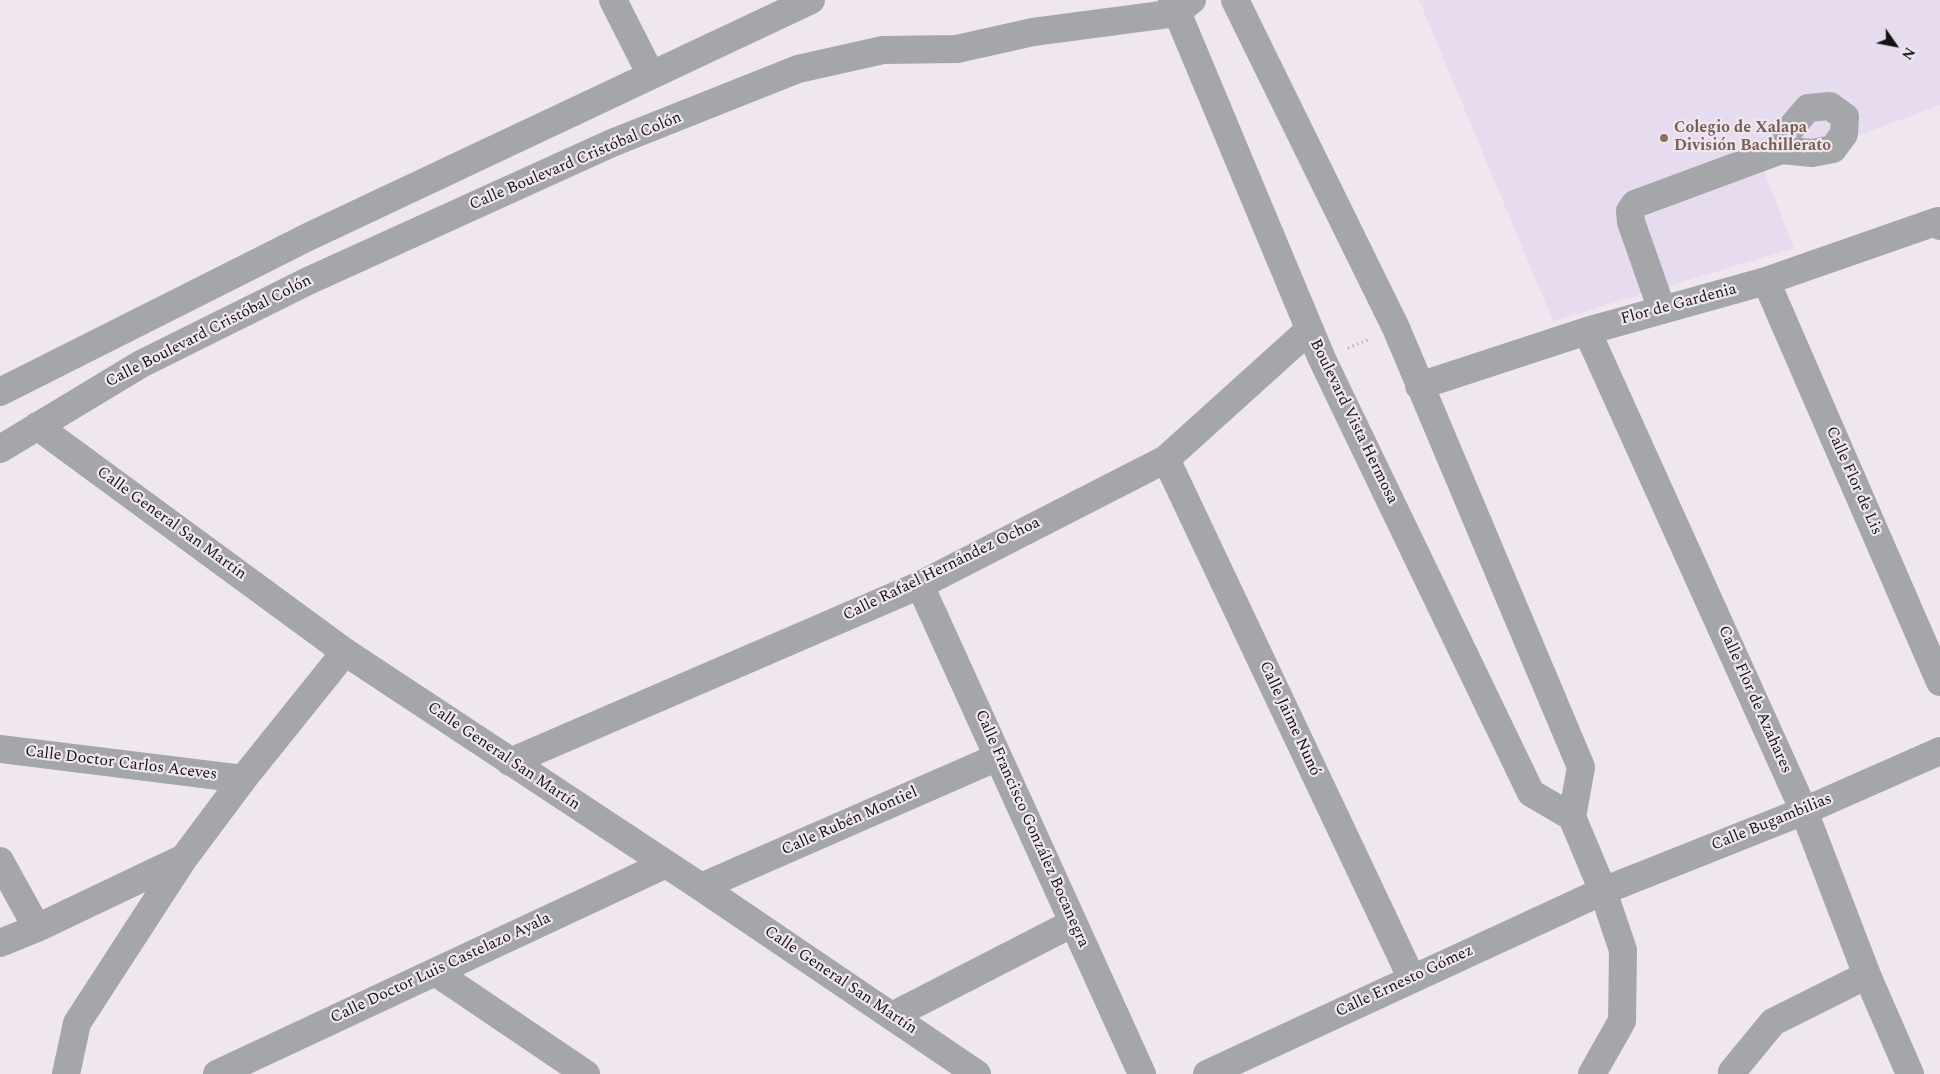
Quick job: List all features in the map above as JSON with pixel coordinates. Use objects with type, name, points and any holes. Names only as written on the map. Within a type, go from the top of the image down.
[{"type":"street","points":[[613,0],[651,75]]},
{"type":"street","points":[[0,392],[308,237],[811,0]]},
{"type":"street","points":[[1236,0],[1396,328],[1581,767],[1572,817],[1603,891],[1623,950],[1622,1021],[1592,1074]]},
{"type":"street","name":"Boulevard Vista Hermosa","points":[[1180,4],[1309,330],[1531,793],[1572,817]]},
{"type":"street","name":"Calle Boulevard Cristóbal Colón","points":[[0,449],[141,364],[317,277],[612,143],[798,69],[883,50],[958,48],[1180,4]]},
{"type":"street","points":[[1662,310],[1631,222],[1630,211],[1635,204],[1781,150]]},
{"type":"street","name":"Flor de Gardenia","points":[[1419,386],[1587,331],[1766,281],[1939,224]]},
{"type":"street","name":"Calle Flor de Lis","points":[[1766,281],[1940,682]]},
{"type":"street","name":"Calle Rafael Hernández Ochoa","points":[[510,762],[920,585],[1166,459],[1309,330]]},
{"type":"street","name":"Calle Flor de Azahares","points":[[1587,331],[1804,811],[1867,975],[1910,1074]]},
{"type":"street","name":"Calle General San Martín","points":[[38,426],[345,652],[702,887],[977,1074]]},
{"type":"street","name":"Calle Jaime Nunó","points":[[1166,459],[1412,979]]},
{"type":"street","name":"Calle Francisco González Bocanegra","points":[[920,585],[1142,1074]]},
{"type":"street","points":[[66,1074],[77,1023],[184,858],[242,779],[345,652]]},
{"type":"street","name":"Calle Doctor Carlos Aceves","points":[[0,749],[242,779]]},
{"type":"street","name":"Calle Bugambilias","points":[[1603,891],[1804,811],[1940,751]]},
{"type":"street","name":"Calle Rubén Montiel","points":[[702,887],[998,758]]},
{"type":"street","points":[[0,943],[37,928],[184,858]]},
{"type":"street","points":[[0,861],[37,928]]},
{"type":"street","name":"Calle Doctor Luis Castelazo Ayala","points":[[217,1074],[666,864]]},
{"type":"street","name":"Calle Ernesto Gómez","points":[[1207,1074],[1603,891]]},
{"type":"street","points":[[892,1016],[1074,923]]},
{"type":"street","points":[[435,972],[586,1074]]},
{"type":"street","points":[[1733,1074],[1732,1072],[1774,1022],[1867,975]]},
{"type":"path","points":[[1322,359],[1396,328]]},
{"type":"shaded area","name":"Colegio de Xalapa División Bachillerato","points":[[1419,0],[1940,0],[1940,105],[1764,171],[1794,248],[1553,321]]},
{"type":"place","name":"Colegio de Xalapa División Bachillerato","points":[[1664,138]]}]
